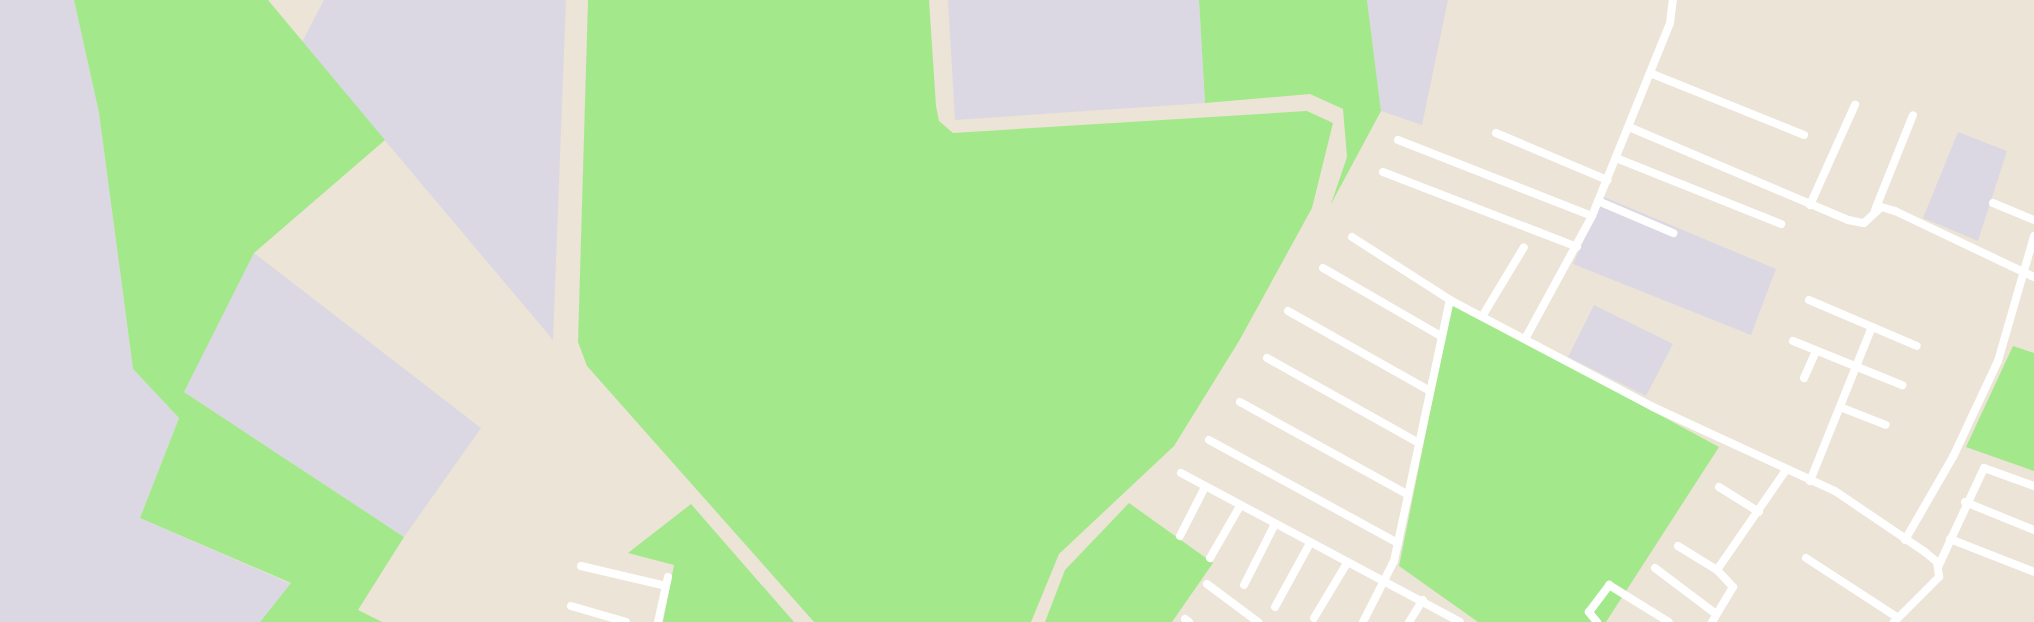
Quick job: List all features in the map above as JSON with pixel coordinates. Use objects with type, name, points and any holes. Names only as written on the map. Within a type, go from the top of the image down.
[{"type":"street","points":[[1525,339],[1592,216],[1650,73],[1673,0]]},
{"type":"street","points":[[1650,73],[1804,135]]},
{"type":"street","points":[[1810,205],[1855,105]]},
{"type":"street","points":[[1874,214],[1913,115]]},
{"type":"street","points":[[1629,127],[1810,205],[1861,223],[1881,207],[1895,211],[1966,241],[2020,275],[2034,277]]},
{"type":"street","points":[[1496,133],[1607,180]]},
{"type":"street","points":[[1398,140],[1592,216]]},
{"type":"street","points":[[1616,158],[1781,224]]},
{"type":"street","points":[[1383,172],[1577,247]]},
{"type":"street","points":[[1598,201],[1673,233]]},
{"type":"street","points":[[1993,203],[2034,220]]},
{"type":"street","points":[[1905,540],[1994,369],[2020,275],[2034,236]]},
{"type":"street","points":[[1352,237],[1450,300],[1810,481],[1905,540],[1938,565]]},
{"type":"street","points":[[1483,315],[1524,247]]},
{"type":"street","points":[[1323,268],[1439,335]]},
{"type":"street","points":[[1363,622],[1384,584],[1398,543],[1439,335],[1450,300]]},
{"type":"street","points":[[1809,300],[1917,346]]},
{"type":"street","points":[[1288,311],[1428,390]]},
{"type":"street","points":[[1810,481],[1872,327]]},
{"type":"street","points":[[1793,341],[1902,385]]},
{"type":"street","points":[[1804,378],[1816,351]]},
{"type":"street","points":[[1267,358],[1417,442]]},
{"type":"street","points":[[1240,402],[1407,495]]},
{"type":"street","points":[[1840,407],[1886,425]]},
{"type":"street","points":[[1209,440],[1398,543]]},
{"type":"street","points":[[1806,558],[1895,620],[1938,579],[1938,565],[1965,502],[1984,468],[2034,486]]},
{"type":"street","points":[[1717,570],[1786,470]]},
{"type":"street","points":[[1181,473],[1384,584],[1423,600],[1457,621]]},
{"type":"street","points":[[1180,536],[1205,487]]},
{"type":"street","points":[[1719,487],[1759,512]]},
{"type":"street","points":[[1965,502],[2034,530]]},
{"type":"street","points":[[1210,558],[1240,506]]},
{"type":"street","points":[[1244,585],[1275,524]]},
{"type":"street","points":[[1950,539],[2034,572]]},
{"type":"street","points":[[1275,607],[1310,543]]},
{"type":"street","points":[[1656,568],[1714,618],[1733,587],[1717,570],[1678,545]]},
{"type":"street","points":[[1314,618],[1347,563]]},
{"type":"street","points":[[581,566],[667,581],[658,622]]},
{"type":"street","points":[[1207,584],[1258,622]]},
{"type":"street","points":[[1597,622],[1589,612],[1609,585],[1669,622]]},
{"type":"street","points":[[1409,622],[1423,600]]},
{"type":"street","points":[[571,606],[626,622]]},
{"type":"shaded area","points":[[0,0],[74,0],[99,113],[133,369],[179,418],[140,518],[291,584],[260,622],[0,622]]},
{"type":"shaded area","points":[[324,0],[566,0],[553,340],[302,42]]},
{"type":"shaded area","points":[[948,0],[1199,0],[1205,103],[955,120]]},
{"type":"shaded area","points":[[1367,0],[1448,0],[1422,125],[1381,111]]},
{"type":"shaded area","points":[[1958,132],[2007,151],[1978,241],[1923,218]]},
{"type":"shaded area","points":[[1604,197],[1776,269],[1751,335],[1573,264]]},
{"type":"shaded area","points":[[254,253],[481,428],[404,537],[183,392]]},
{"type":"shaded area","points":[[1594,305],[1673,344],[1646,396],[1568,357]]},
{"type":"green space","points":[[74,0],[268,0],[385,140],[254,253],[184,392],[404,537],[358,610],[382,622],[260,622],[291,583],[140,518],[179,418],[133,369],[99,113]]},
{"type":"green space","points":[[588,0],[929,0],[936,106],[939,121],[953,133],[1307,111],[1333,123],[1312,208],[1239,341],[1174,446],[1059,554],[1031,622],[814,622],[587,366],[578,342]]},
{"type":"green space","points":[[1199,0],[1367,0],[1381,111],[1331,204],[1347,157],[1343,109],[1310,94],[1205,103]]},
{"type":"green space","points":[[1452,303],[1719,447],[1606,622],[1478,622],[1399,566]]},
{"type":"green space","points":[[2013,346],[2034,353],[2034,471],[1966,447]]},
{"type":"green space","points":[[1129,503],[1213,563],[1172,622],[1045,622],[1065,570]]},
{"type":"green space","points":[[691,504],[794,622],[663,622],[674,565],[628,553]]}]
